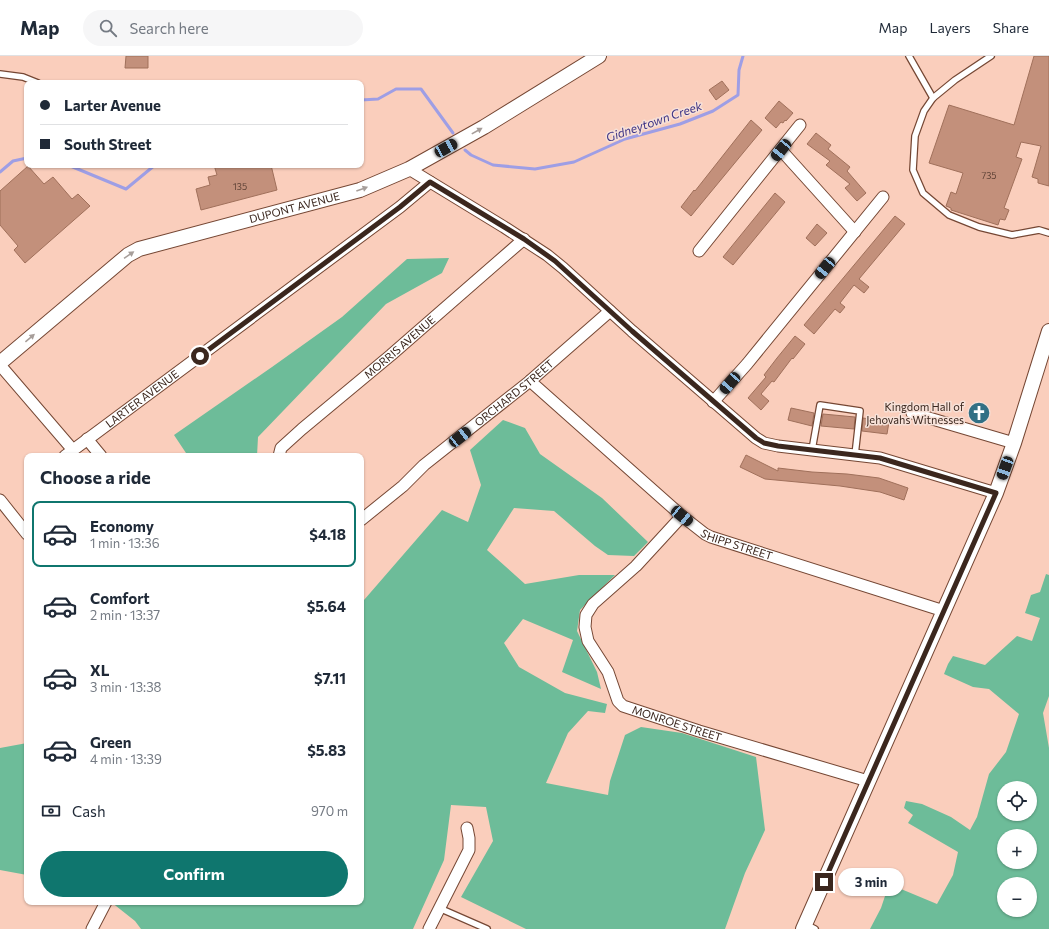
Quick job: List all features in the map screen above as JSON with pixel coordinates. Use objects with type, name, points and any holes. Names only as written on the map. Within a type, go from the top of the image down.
[{"type":"street","name":"DUPONT AVENUE","points":[[0,364],[128,255],[139,249],[360,190],[409,169],[484,127],[599,56]]},
{"type":"street","points":[[699,250],[800,125]]},
{"type":"street","points":[[781,150],[855,232]]},
{"type":"street","points":[[409,169],[524,239],[563,268],[713,402],[764,443],[880,458],[996,493]]},
{"type":"street","name":"LARTER AVENUE","points":[[69,453],[400,207],[430,182]]},
{"type":"street","points":[[713,402],[747,364],[883,197]]},
{"type":"street","name":"MORRIS AVENUE","points":[[280,453],[281,448],[302,429],[391,355],[524,239]]},
{"type":"street","name":"ORCHARD STREET","points":[[364,518],[403,486],[424,465],[530,381],[610,311]]},
{"type":"street","points":[[808,927],[868,782],[996,493],[1014,443],[1049,331]]},
{"type":"street","points":[[0,364],[69,453]]},
{"type":"street","name":"SHIPP STREET","points":[[530,381],[682,516],[705,534],[944,611]]},
{"type":"street","points":[[912,413],[1014,443]]},
{"type":"street","points":[[87,439],[99,453]]},
{"type":"street","points":[[0,500],[24,530]]},
{"type":"street","name":"MONROE STREET","points":[[682,516],[636,566],[593,604],[586,615],[585,627],[588,641],[608,672],[618,701],[623,706],[699,731],[868,782]]},
{"type":"street","points":[[428,929],[469,850],[467,828]]},
{"type":"street","points":[[92,929],[104,905]]},
{"type":"lane","points":[[909,56],[933,98]]},
{"type":"lane","points":[[991,56],[955,80],[933,98],[924,111],[915,136],[913,170],[923,193],[949,215],[979,227],[1012,235],[1039,230],[1049,233]]},
{"type":"lane","points":[[0,74],[24,77],[31,80]]},
{"type":"lane","points":[[812,450],[820,405],[860,411],[854,455]]},
{"type":"lane","points":[[439,908],[484,928]]},
{"type":"green space","points":[[449,258],[442,273],[386,304],[258,437],[257,453],[186,453],[174,435],[342,317],[407,259]]},
{"type":"green space","points":[[503,420],[525,428],[540,454],[602,498],[648,542],[634,556],[608,555],[595,546],[554,511],[514,508],[487,550],[525,584],[579,575],[615,575],[580,610],[577,631],[597,672],[601,689],[562,672],[573,640],[523,619],[504,643],[519,667],[565,693],[607,704],[605,713],[588,711],[568,733],[546,783],[608,795],[610,781],[625,735],[641,727],[682,733],[756,757],[765,830],[745,873],[725,929],[526,929],[461,897],[493,841],[486,807],[451,805],[444,860],[413,929],[141,929],[135,921],[115,905],[364,905],[364,600],[442,510],[468,522],[481,485],[470,450]]},
{"type":"green space","points":[[1046,574],[1049,575],[1049,696],[1043,713],[1049,748],[1049,929],[870,929],[881,908],[889,884],[937,904],[953,875],[958,852],[908,823],[913,815],[904,808],[906,801],[922,804],[951,817],[970,830],[977,817],[989,774],[1006,752],[1019,714],[989,689],[973,687],[944,674],[953,656],[985,665],[1017,636],[1032,641],[1040,618],[1025,613],[1031,595],[1040,592]]},
{"type":"green space","points":[[24,744],[24,874],[0,870],[0,748]]},
{"type":"building","points":[[126,56],[148,56],[148,68],[125,68]]},
{"type":"building","points":[[1034,56],[1049,56],[1049,186],[1038,183],[1038,179],[1032,177],[1041,146],[1021,142],[1016,157],[1022,159],[1004,208],[1009,210],[1005,220],[1000,219],[998,225],[951,210],[951,208],[946,206],[951,192],[956,194],[963,173],[929,163],[949,105],[1014,125]]},
{"type":"building","points":[[722,81],[729,90],[716,100],[709,90]]},
{"type":"building","points":[[779,101],[793,113],[786,121],[785,120],[783,123],[781,122],[776,128],[765,118]]},
{"type":"building","points":[[751,120],[762,130],[691,216],[681,207]]},
{"type":"building","points":[[816,133],[831,145],[828,149],[850,167],[847,171],[866,193],[857,201],[845,188],[850,184],[826,165],[830,161],[807,144]]},
{"type":"building","points":[[26,168],[30,168],[44,184],[53,177],[72,199],[78,194],[90,206],[25,263],[14,250],[18,246],[0,225],[0,191]]},
{"type":"building","points":[[215,168],[272,168],[277,190],[201,210],[196,189],[210,185],[208,177],[217,175]]},
{"type":"building","points":[[775,193],[785,202],[733,265],[723,257]]},
{"type":"building","points":[[895,216],[905,224],[859,279],[869,287],[864,293],[854,285],[840,303],[845,307],[840,313],[835,309],[814,334],[804,325]]},
{"type":"building","points":[[817,224],[827,233],[815,246],[806,238]]},
{"type":"building","points":[[795,336],[805,344],[793,359],[792,358],[774,382],[772,381],[761,394],[769,401],[761,410],[748,398],[766,377],[764,375]]},
{"type":"building","points":[[791,408],[814,413],[812,426],[788,420]]},
{"type":"building","points":[[823,414],[855,417],[854,429],[821,426]]},
{"type":"building","points":[[863,418],[889,422],[887,434],[862,431]]},
{"type":"building","points":[[746,455],[778,471],[778,468],[879,478],[908,488],[904,500],[880,492],[840,486],[765,479],[740,467]]},
{"type":"waterway","name":"Gidneytown Creek","points":[[465,150],[471,155],[493,165],[535,169],[574,162],[625,139],[680,124],[713,111],[738,95],[739,70],[743,56]]},
{"type":"waterway","name":"Gidneytown Creek","points":[[364,100],[378,99],[396,89],[421,89],[453,133]]},
{"type":"waterway","name":"Gidneytown Creek","points":[[0,172],[13,161],[24,159]]},
{"type":"waterway","name":"Gidneytown Creek","points":[[75,168],[126,189],[151,168]]},
{"type":"place","name":"Kingdom Hall of Jehovahs Witnesses","points":[[979,413]]},
{"type":"route","points":[[200,356],[400,207],[430,182],[524,239],[555,261],[632,331],[756,438],[764,443],[880,458],[996,493],[824,882]]}]
